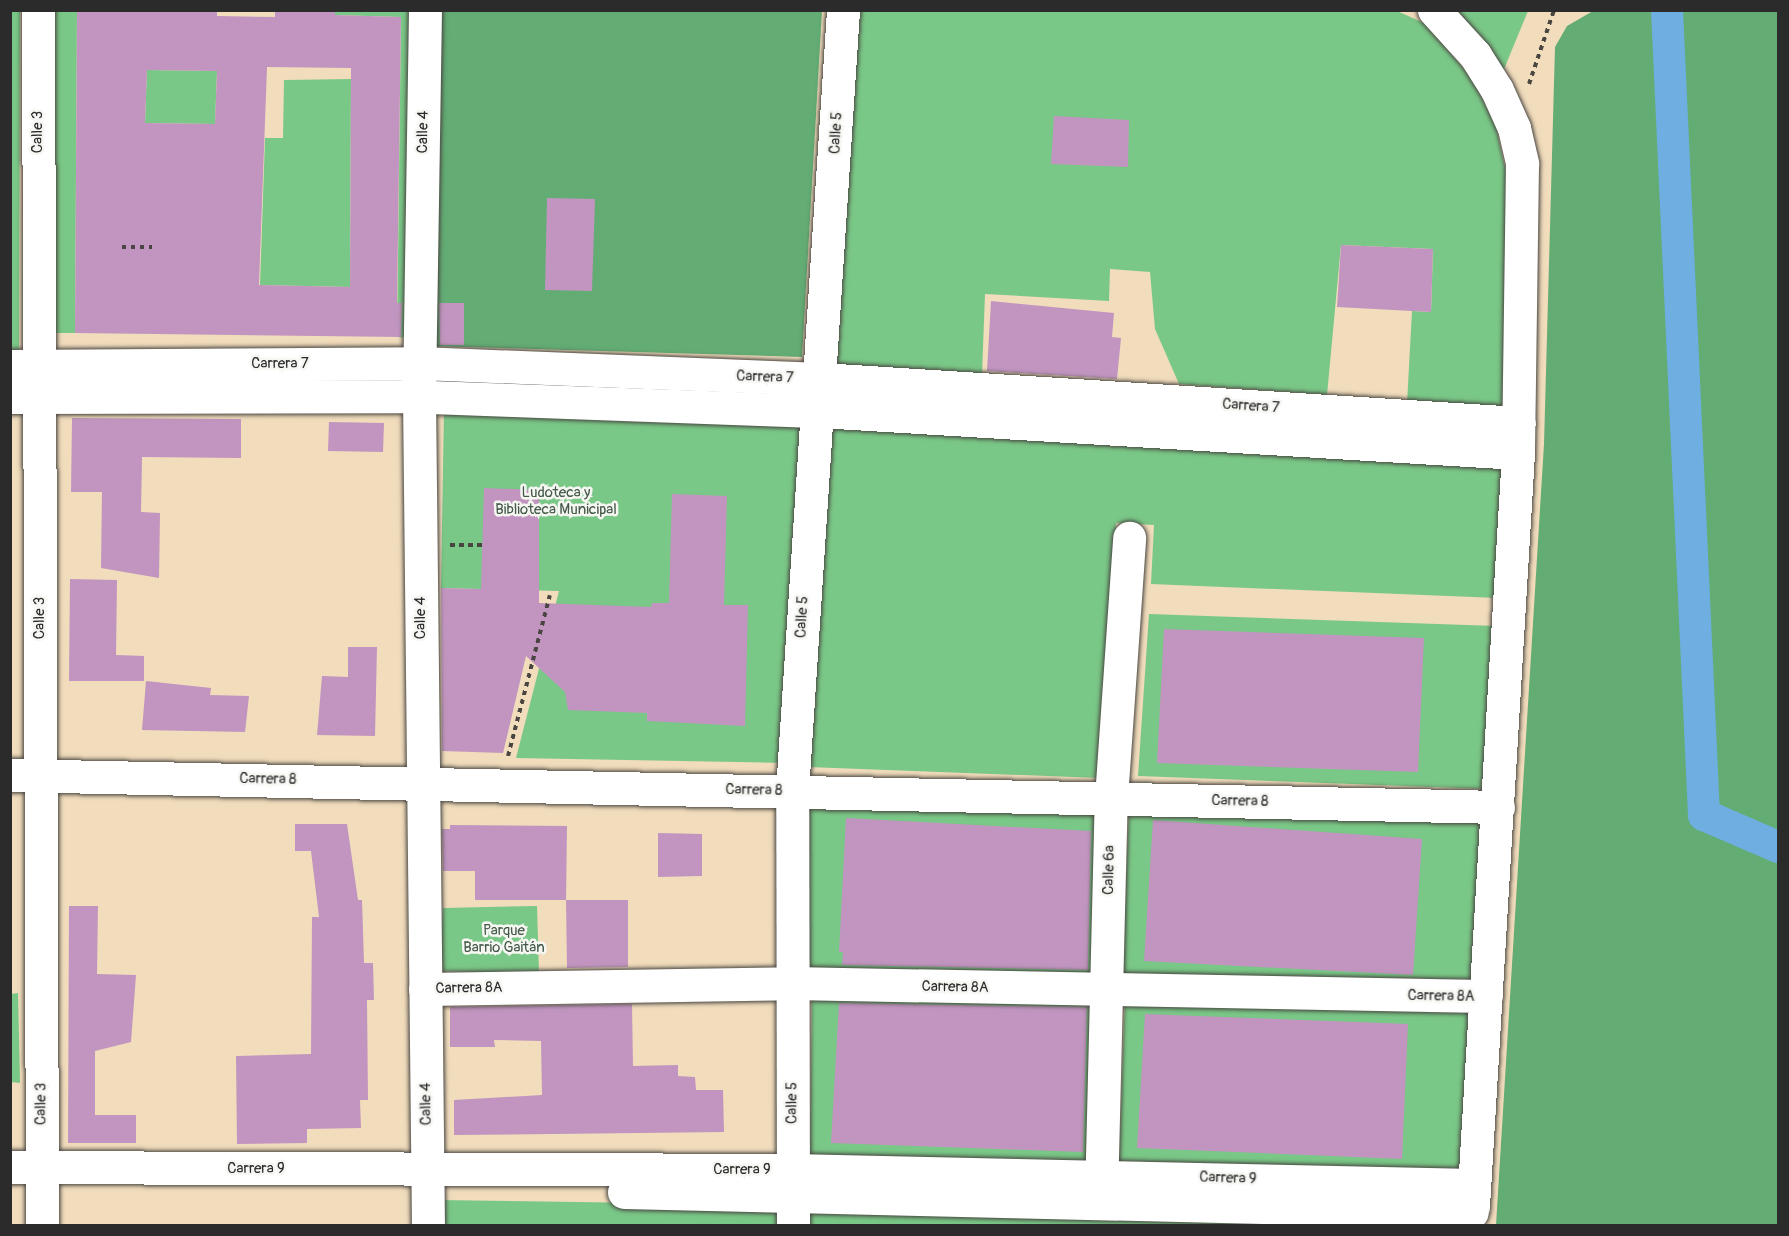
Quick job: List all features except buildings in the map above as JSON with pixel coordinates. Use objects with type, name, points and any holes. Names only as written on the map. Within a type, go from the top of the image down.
[{"type":"street","name":"Calle 3","points":[[38,10],[25,381],[26,1178],[42,1226]]},
{"type":"street","name":"Calle 4","points":[[425,10],[419,396],[428,1226]]},
{"type":"street","name":"Calle 5","points":[[793,1197],[792,791],[820,395],[843,10]]},
{"type":"street","points":[[1434,10],[1475,55],[1514,128],[1522,164],[1519,438],[1473,1208]]},
{"type":"street","name":"Carrera 7","points":[[25,381],[420,363],[820,395],[1519,438]]},
{"type":"street","name":"Carrera 7","points":[[25,381],[419,396],[820,395]]},
{"type":"street","name":"Calle 6a","points":[[1101,1189],[1111,798],[1129,538]]},
{"type":"street","name":"Carrera 8","points":[[25,775],[1498,807]]},
{"type":"street","name":"Carrera 8A","points":[[425,989],[791,983],[1486,996]]},
{"type":"street","name":"Carrera 9","points":[[26,1178],[428,1181],[793,1197],[1101,1189],[1473,1208]]},
{"type":"path","points":[[1514,128],[1554,10]]},
{"type":"path","points":[[122,247],[152,247]]},
{"type":"path","points":[[443,545],[482,545]]},
{"type":"path","points":[[496,759],[507,759],[550,595]]},
{"type":"green space","points":[[20,10],[19,357],[11,357],[10,11]]},
{"type":"green space","points":[[1385,10],[1397,11],[1424,23],[1472,78],[1496,127],[1507,177],[1505,411],[1407,403],[1412,311],[1431,312],[1433,249],[1341,245],[1327,395],[1179,384],[1155,329],[1150,272],[1110,269],[1109,301],[985,294],[982,375],[830,371],[856,11]]},
{"type":"green space","points":[[43,11],[77,11],[75,333],[41,333]]},
{"type":"green space","points":[[335,11],[413,11],[409,338],[397,337],[401,17],[335,15]]},
{"type":"green space","points":[[435,11],[822,11],[802,357],[431,346]]},
{"type":"green space","points":[[1452,11],[1528,11],[1502,74]]},
{"type":"green space","points":[[1593,11],[1778,11],[1778,1225],[1496,1225],[1544,444],[1555,47],[1567,26]]},
{"type":"green space","points":[[147,70],[217,71],[215,124],[145,123]]},
{"type":"green space","points":[[351,79],[350,287],[260,285],[265,138],[283,138],[284,80]]},
{"type":"green space","name":"Ludoteca y Biblioteca Municipal","points":[[444,408],[815,417],[788,763],[516,758],[559,591],[441,588]]},
{"type":"green space","points":[[831,422],[1505,461],[1498,598],[1151,584],[1154,525],[1116,523],[1100,778],[808,767]]},
{"type":"green space","points":[[1149,614],[1496,626],[1487,789],[1138,776]]},
{"type":"green space","points":[[809,799],[1101,807],[1093,975],[809,968]]},
{"type":"green space","points":[[1129,810],[1483,820],[1474,983],[1122,975]]},
{"type":"green space","name":"Parque Barrio Gaitán","points":[[537,906],[539,974],[439,971],[443,908]]},
{"type":"green space","points":[[18,993],[20,1083],[11,1082],[11,994]]},
{"type":"green space","points":[[812,995],[1093,1006],[1090,1164],[810,1156]]},
{"type":"green space","points":[[1125,1000],[1474,1008],[1465,1173],[1119,1161]]},
{"type":"green space","points":[[437,1200],[782,1205],[782,1225],[437,1226]]},
{"type":"green space","points":[[804,1206],[1461,1226],[804,1226]]},
{"type":"waterway","points":[[1667,10],[1704,815],[1778,847]]}]
